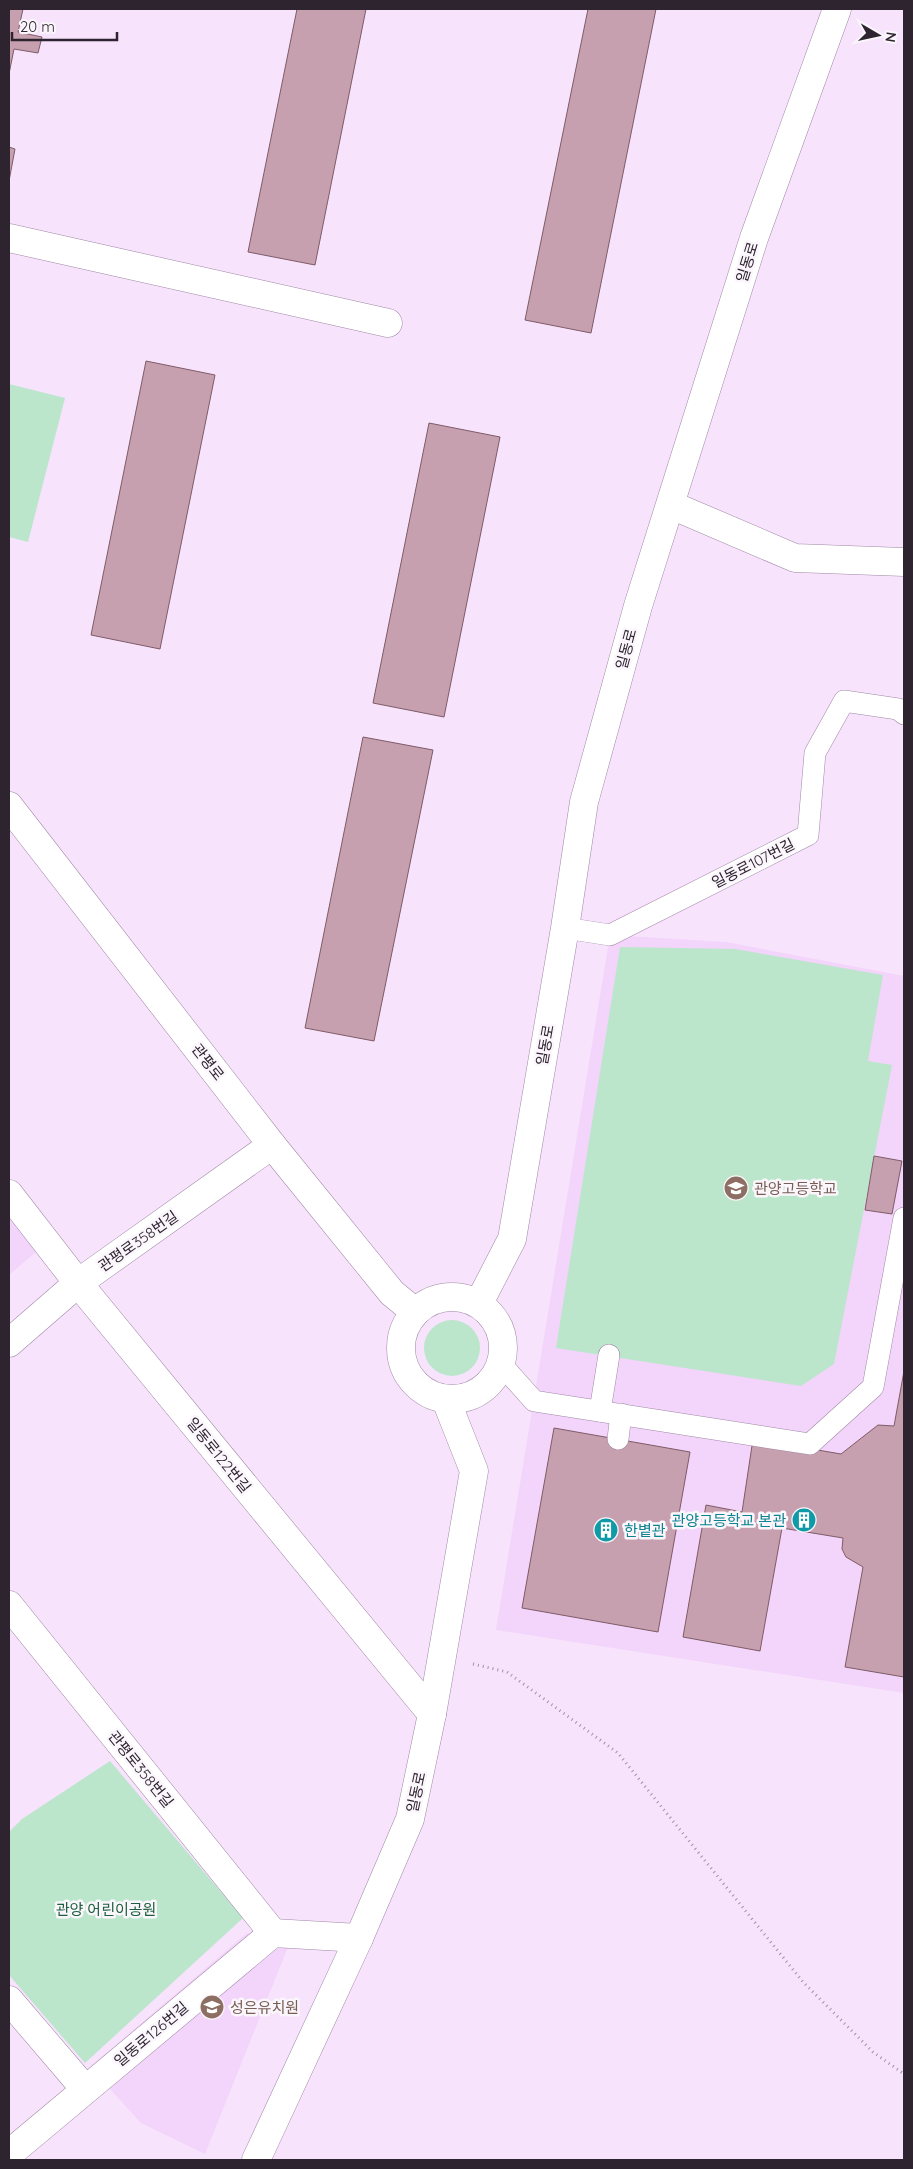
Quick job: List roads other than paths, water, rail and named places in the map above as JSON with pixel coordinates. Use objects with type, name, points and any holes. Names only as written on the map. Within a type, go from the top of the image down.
[{"type":"street","name":"일동로","points":[[479,1303],[512,1238],[565,928],[584,802],[638,606],[754,238],[837,9]]},
{"type":"street","points":[[9,238],[388,323]]},
{"type":"street","points":[[671,505],[795,558],[904,562]]},
{"type":"street","name":"관평로","points":[[9,806],[272,1145],[392,1293],[414,1311]]},
{"type":"street","name":"관평로358번길","points":[[9,1343],[78,1282],[272,1145]]},
{"type":"street","name":"일동로122번길","points":[[9,1194],[78,1282],[432,1714]]},
{"type":"street","points":[[457,1296],[479,1303],[495,1319],[504,1341],[501,1364],[489,1384],[470,1397],[446,1400],[424,1392],[408,1376],[400,1355],[402,1332],[414,1311],[434,1299],[457,1296]]},
{"type":"street","name":"일동로","points":[[256,2160],[359,1938],[410,1819],[432,1714],[440,1657],[474,1471],[446,1400]]},
{"type":"street","name":"관평로358번길","points":[[9,1605],[273,1933]]},
{"type":"street","points":[[273,1933],[359,1938]]},
{"type":"street","name":"일동로126번길","points":[[9,2154],[273,1933]]},
{"type":"street","points":[[9,2000],[86,2089]]},
{"type":"lane","name":"일동로107번길","points":[[565,928],[610,935],[808,835],[815,753],[844,700],[898,710],[904,714]]},
{"type":"lane","points":[[501,1364],[534,1401],[810,1444],[873,1387],[904,1218]]},
{"type":"lane","points":[[600,1411],[610,1355]]},
{"type":"lane","points":[[618,1439],[621,1414]]},
{"type":"place","name":"관양고등학교","points":[[736,1188]]},
{"type":"place","name":"관양고등학교 본관","points":[[804,1520]]},
{"type":"place","name":"한볕관","points":[[606,1530]]},
{"type":"place","name":"성은유치원","points":[[212,2007]]},
{"type":"park label","name":"관양 어린이공원","points":[[106,1909]]}]
